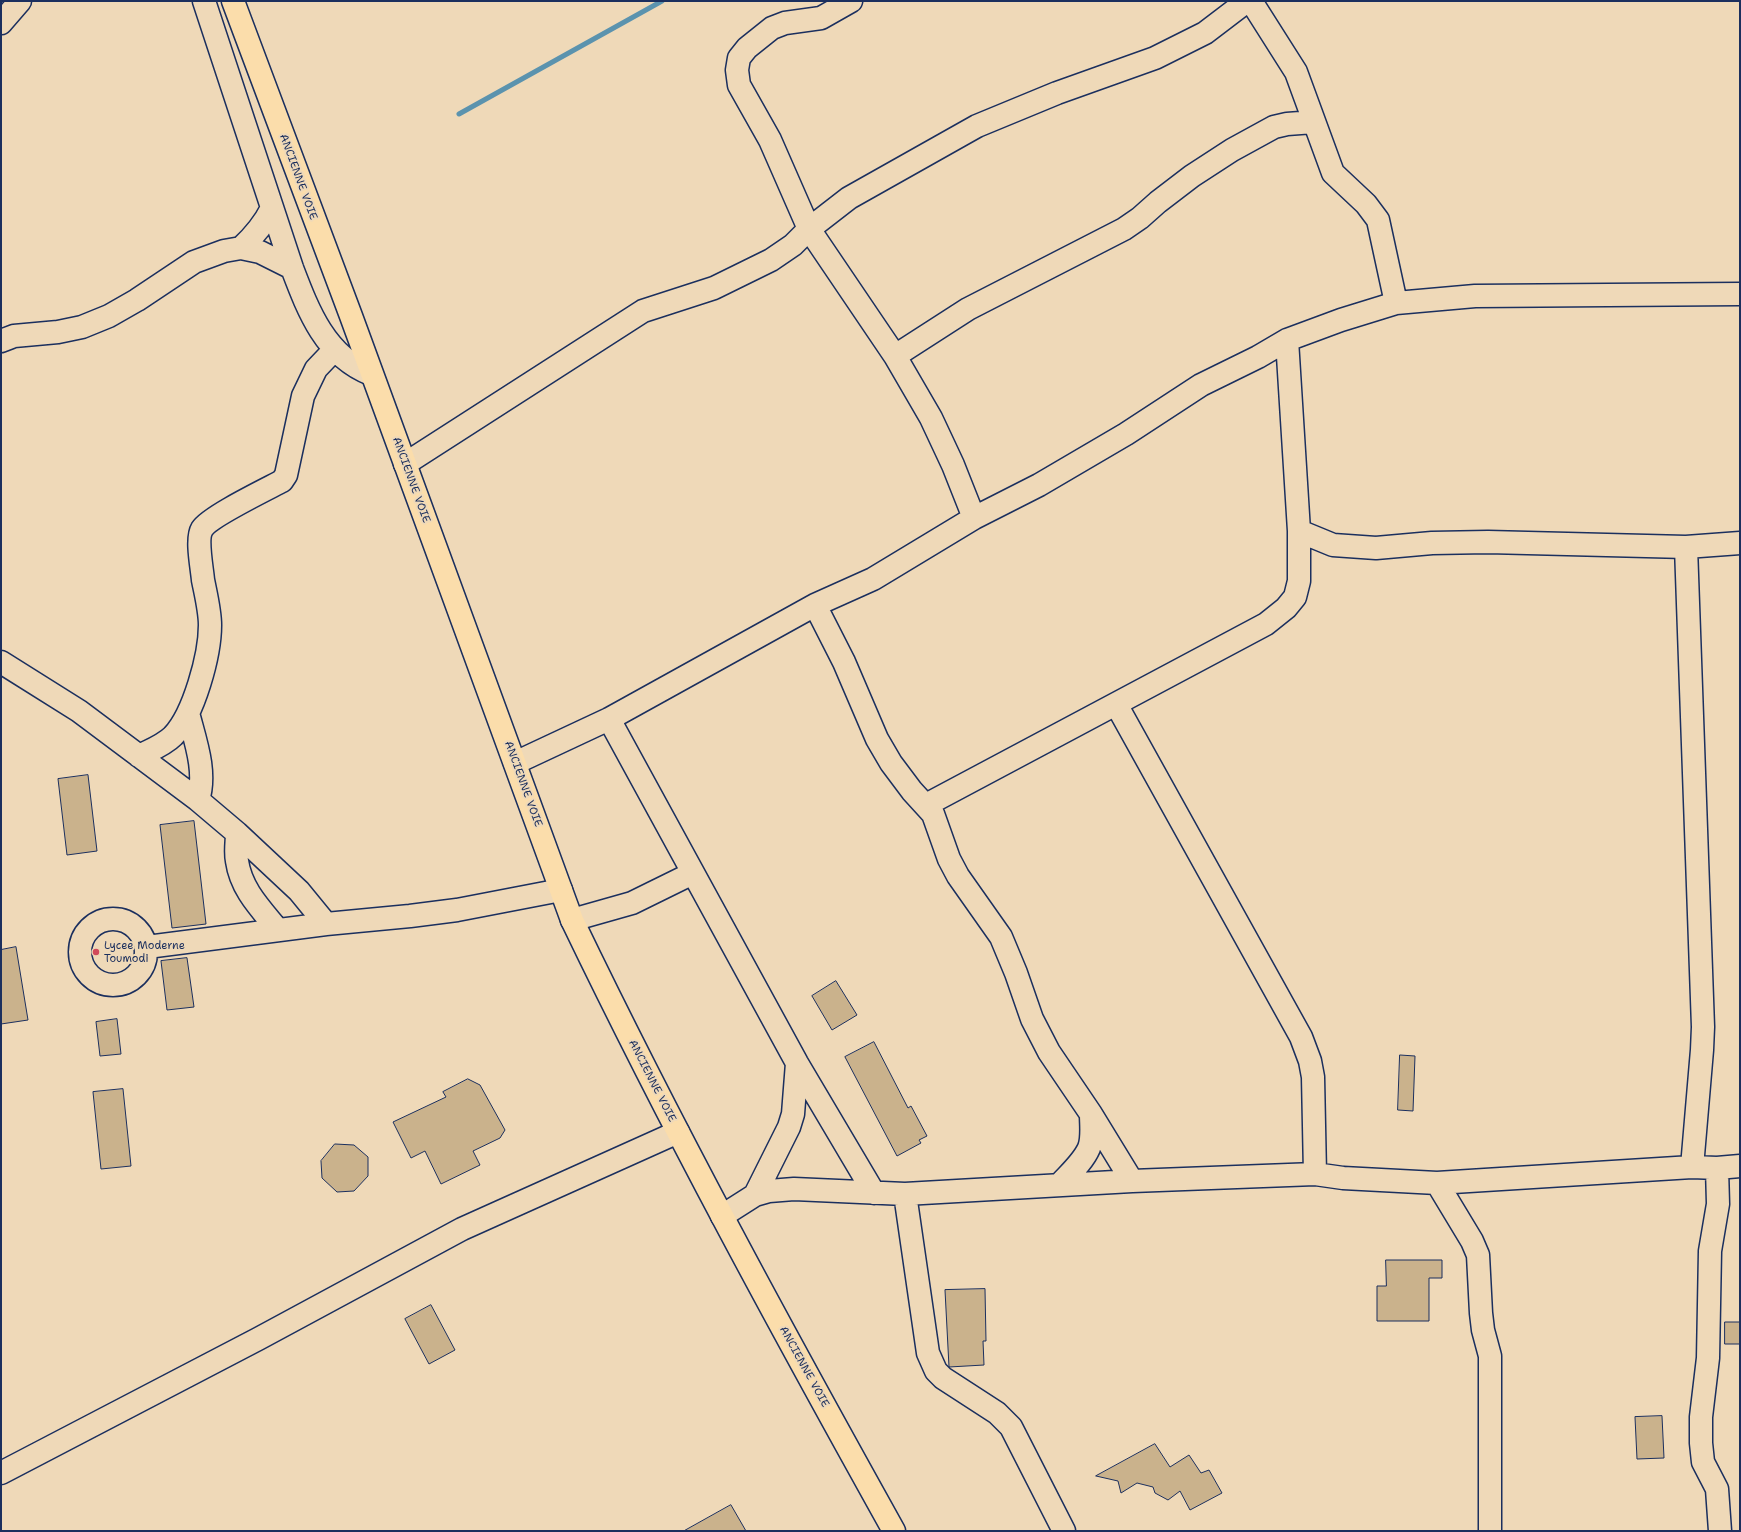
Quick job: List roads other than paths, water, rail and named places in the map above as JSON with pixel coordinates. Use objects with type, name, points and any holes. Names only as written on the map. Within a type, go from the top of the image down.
[{"type":"main road","name":"ANCIENNE VOIE","points":[[233,1],[572,920],[613,1005],[722,1216],[894,1531]]},
{"type":"street","points":[[1,22],[20,1]]},
{"type":"street","points":[[204,1],[292,268],[307,307],[334,349],[348,362],[370,374]]},
{"type":"street","points":[[851,1],[821,18],[786,23],[772,28],[747,48],[738,58],[736,70],[739,85],[770,140],[809,229],[895,356],[931,418],[953,465],[974,518]]},
{"type":"street","points":[[405,464],[637,315],[662,304],[714,288],[771,260],[793,245],[809,229],[849,198],[977,126],[1057,93],[1155,58],[1209,30],[1247,1]]},
{"type":"street","points":[[1251,1],[1296,72],[1333,173],[1366,204],[1378,220],[1396,303]]},
{"type":"street","points":[[895,356],[968,309],[1124,229],[1192,176],[1261,133],[1274,126],[1314,122]]},
{"type":"street","points":[[241,248],[264,224],[272,208]]},
{"type":"street","points":[[1,341],[14,336],[58,332],[82,327],[109,316],[194,262],[224,251],[241,248],[260,252],[292,268]]},
{"type":"street","points":[[515,763],[609,719],[815,605],[873,579],[974,518],[1039,484],[1126,434],[1201,385],[1258,358],[1287,340],[1341,320],[1396,303],[1475,296],[1740,294]]},
{"type":"street","points":[[926,805],[1266,624],[1286,608],[1295,597],[1299,580],[1299,531],[1287,340]]},
{"type":"street","points":[[139,756],[167,742],[174,735],[188,713],[201,674],[210,624],[200,559],[200,535],[202,529],[215,518],[282,481],[286,475],[303,396],[316,369],[334,349]]},
{"type":"street","points":[[1299,531],[1333,545],[1376,548],[1432,543],[1488,542],[1686,547],[1740,543]]},
{"type":"street","points":[[1686,547],[1703,1027],[1692,1167]]},
{"type":"street","points":[[815,605],[844,662],[877,739],[891,763],[912,791],[933,814],[949,859],[958,876],[1001,937],[1016,973],[1032,1019],[1049,1052],[1091,1114],[1132,1181]]},
{"type":"street","points":[[1,662],[79,711],[198,800],[237,833],[299,890],[326,924]]},
{"type":"street","points":[[1116,704],[1301,1037],[1310,1060],[1313,1077],[1315,1174]]},
{"type":"street","points":[[188,713],[201,772],[201,785],[198,800]]},
{"type":"street","points":[[609,719],[797,1063],[874,1193]]},
{"type":"street","points":[[237,833],[236,860],[242,883],[248,894],[278,930]]},
{"type":"street","points":[[572,920],[632,903],[693,873]]},
{"type":"street","points":[[147,947],[326,924],[457,910],[561,890]]},
{"type":"street","points":[[755,1195],[789,1127],[793,1114],[797,1063]]},
{"type":"street","points":[[1059,1185],[1081,1161],[1089,1148],[1092,1135],[1091,1114]]},
{"type":"street","points":[[1,1473],[258,1339],[462,1229],[678,1132]]},
{"type":"street","points":[[722,1216],[755,1195],[769,1191],[794,1190],[905,1194],[1132,1181],[1315,1174],[1343,1178],[1437,1183],[1692,1167],[1717,1168],[1740,1166]]},
{"type":"street","points":[[1717,1168],[1718,1204],[1710,1251],[1708,1358],[1701,1417],[1701,1443],[1703,1462],[1717,1489],[1720,1531]]},
{"type":"street","points":[[1437,1183],[1472,1241],[1479,1261],[1481,1313],[1483,1330],[1490,1356],[1490,1531]]},
{"type":"street","points":[[905,1194],[928,1353],[932,1364],[943,1378],[997,1413],[1011,1427],[1064,1531]]},
{"type":"waterway","points":[[459,114],[662,1]]},
{"type":"place","name":"Lycee Moderne Toumodi","points":[[96,952]]}]
